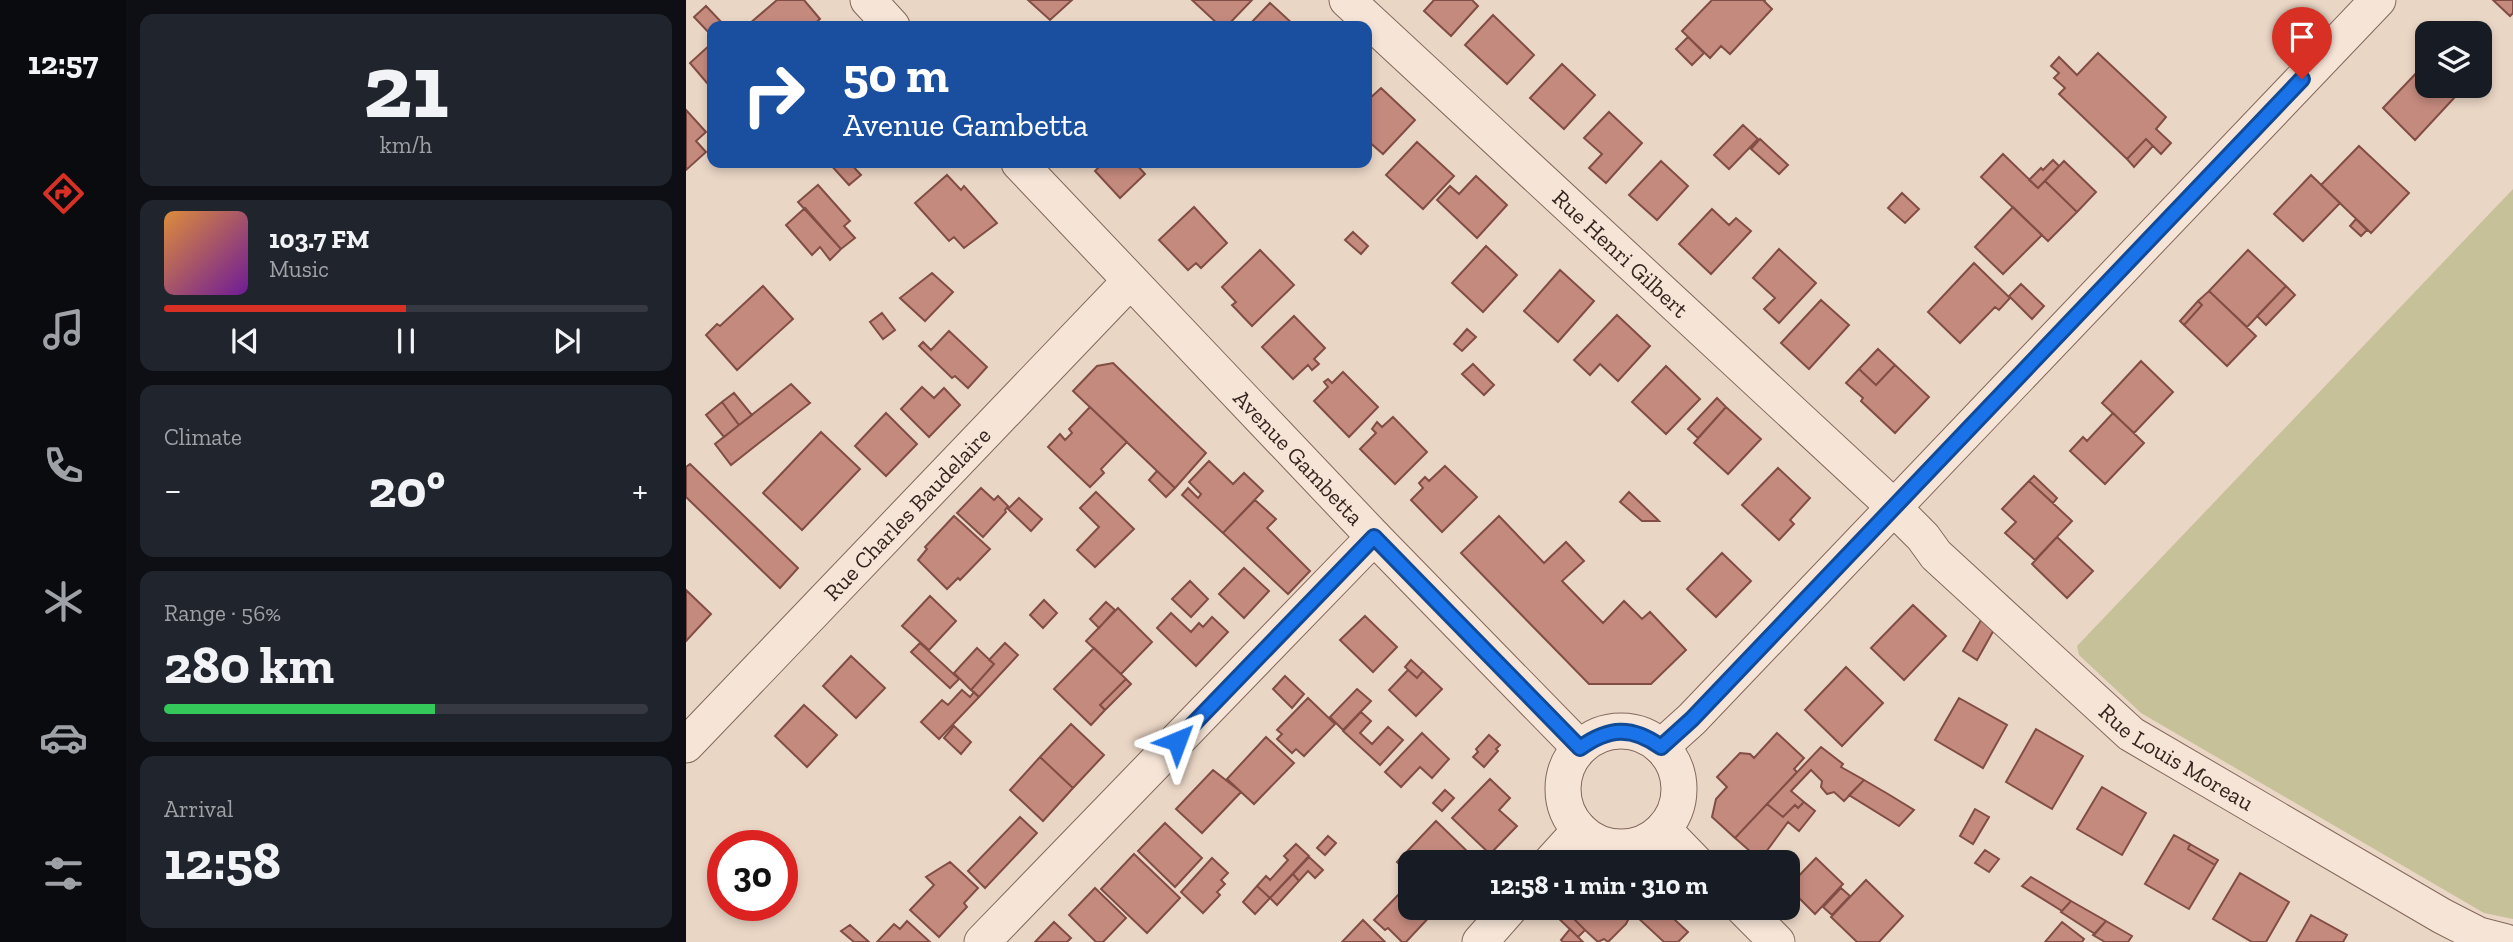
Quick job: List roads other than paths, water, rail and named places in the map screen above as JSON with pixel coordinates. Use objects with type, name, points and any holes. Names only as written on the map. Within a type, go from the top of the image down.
[{"type":"street","points":[[868,0],[887,21]]},
{"type":"street","name":"Rue Henri Gilbert","points":[[1347,0],[1370,21]]},
{"type":"street","points":[[1661,747],[1701,709],[2378,0]]},
{"type":"street","name":"Rue Henri Gilbert","points":[[1372,23],[1893,507]]},
{"type":"street","name":"Avenue Gambetta","points":[[1024,168],[1374,537],[1580,748]]},
{"type":"street","name":"Rue Charles Baudelaire","points":[[686,745],[1130,281]]},
{"type":"street","name":"Rue Louis Moreau","points":[[1893,507],[1923,537],[1936,555],[2131,734],[2442,916],[2479,935],[2506,942]]},
{"type":"street","points":[[982,942],[1374,537]]},
{"type":"street","points":[[1620,732],[1646,737],[1661,747],[1672,762],[1678,779],[1679,797],[1673,814],[1663,829],[1648,840],[1631,847],[1612,846],[1595,841],[1580,830],[1569,816],[1563,798],[1563,780],[1569,763],[1580,748],[1594,737],[1620,732]]},
{"type":"street","points":[[1663,829],[1683,850]]},
{"type":"street","points":[[1562,850],[1580,830]]},
{"type":"street","points":[[1480,942],[1499,920]]},
{"type":"street","points":[[1755,920],[1777,942]]}]
